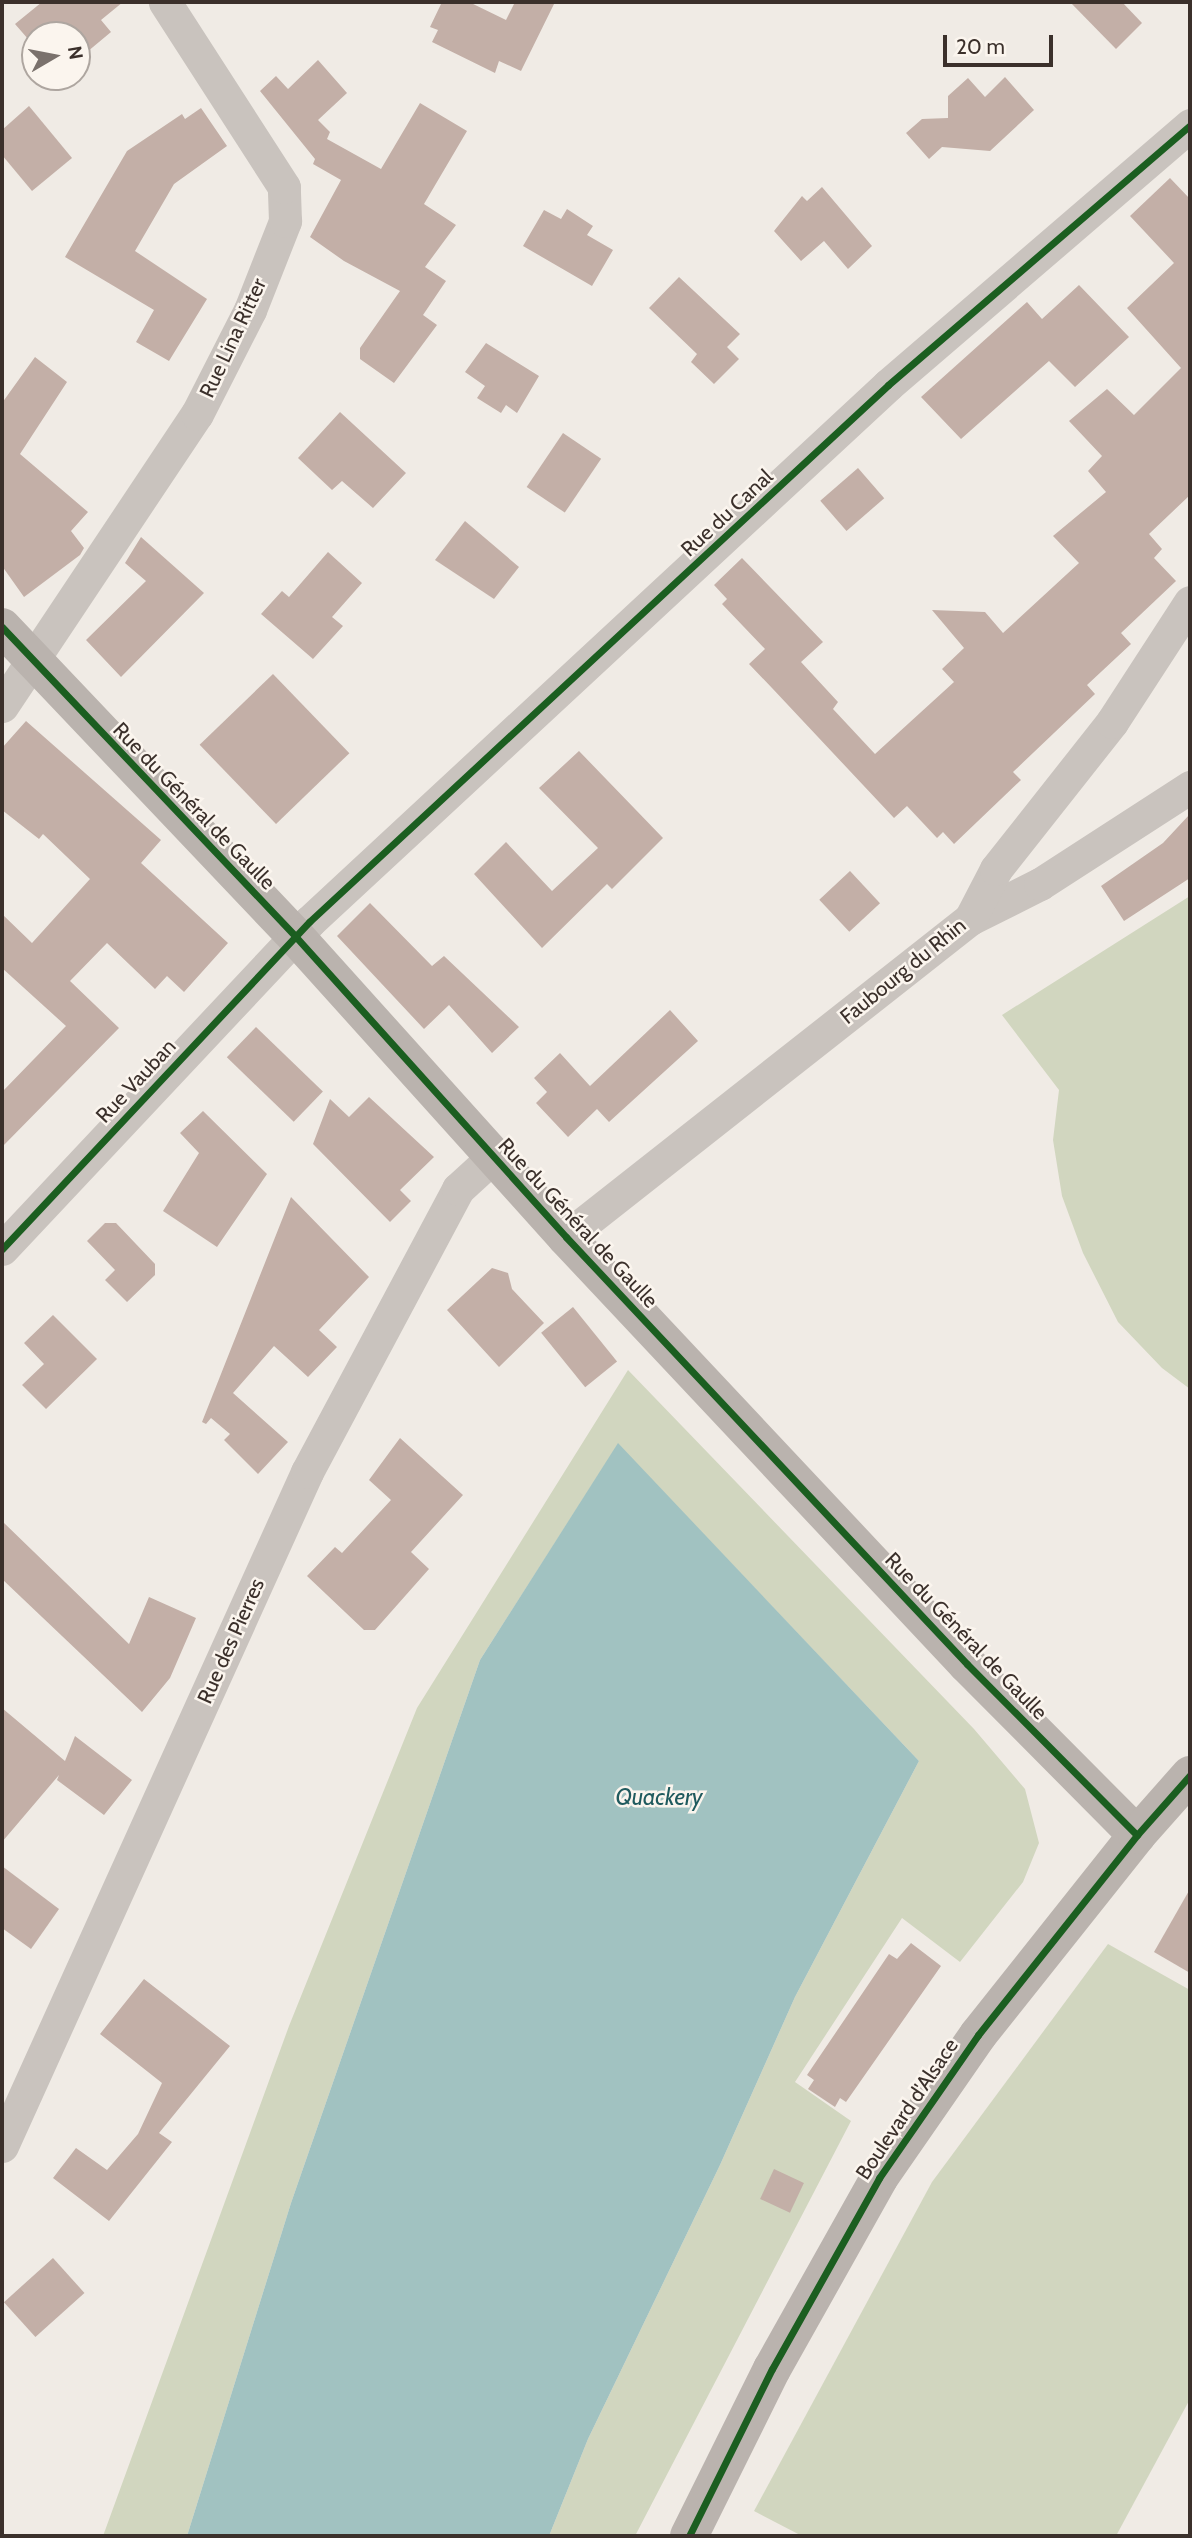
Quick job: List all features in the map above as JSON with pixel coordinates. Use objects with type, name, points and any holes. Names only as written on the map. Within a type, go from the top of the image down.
[{"type":"street","name":"Rue Lina Ritter","points":[[2,706],[197,414],[250,310],[285,221],[285,187],[165,2]]},
{"type":"street","name":"Rue du Canal","points":[[296,937],[888,385],[1190,125]]},
{"type":"street","name":"Faubourg du Rhin","points":[[566,1237],[970,919],[996,869],[1112,722],[1190,602]]},
{"type":"street","name":"Rue du Général de Gaulle","points":[[2,627],[32,663],[296,937],[566,1237],[967,1664],[1137,1835]]},
{"type":"street","points":[[970,919],[1040,884],[1190,787]]},
{"type":"street","name":"Rue Vauban","points":[[2,1249],[296,937]]},
{"type":"street","name":"Rue des Pierres","points":[[2,2146],[307,1472],[458,1189],[493,1157]]},
{"type":"street","name":"Boulevard d'Alsace","points":[[689,2536],[772,2369],[879,2178],[978,2035],[1137,1835],[1190,1775]]},
{"type":"green space","points":[[1190,896],[1190,1389],[1162,1368],[1118,1322],[1083,1253],[1062,1196],[1053,1140],[1059,1090],[1002,1015]]},
{"type":"green space","points":[[628,1370],[974,1729],[1025,1789],[1039,1843],[1023,1882],[960,1962],[902,1918],[795,2082],[851,2121],[635,2536],[549,2536],[588,2439],[720,2165],[795,1997],[919,1761],[618,1444],[480,1660],[291,2203],[187,2536],[103,2536],[289,2026],[417,1708]]},
{"type":"green space","points":[[1108,1944],[1190,1990],[1190,2399],[1116,2536],[802,2536],[754,2511],[932,2182]]},
{"type":"water","name":"Quackery","points":[[618,1443],[919,1761],[795,1997],[720,2165],[588,2439],[549,2536],[187,2536],[291,2203],[480,1660]]},
{"type":"building","points":[[42,2],[123,2],[101,20],[111,32],[91,49],[91,21],[21,21],[21,31],[15,24]]},
{"type":"building","points":[[442,2],[469,2],[506,20],[515,2],[555,2],[521,71],[499,61],[495,73],[432,42],[438,30],[430,27]]},
{"type":"building","points":[[1070,2],[1122,2],[1142,23],[1116,49]]},
{"type":"building","points":[[318,60],[347,93],[318,120],[330,132],[327,139],[381,169],[420,103],[467,131],[424,204],[456,225],[425,267],[446,281],[423,315],[437,325],[394,383],[360,359],[360,348],[400,291],[344,261],[310,237],[341,180],[313,164],[315,159],[260,91],[276,76],[288,89]]},
{"type":"building","points":[[1005,77],[1034,110],[990,151],[942,147],[929,159],[906,133],[922,119],[948,118],[948,96],[968,78],[985,97]]},
{"type":"building","points":[[29,106],[72,158],[32,191],[2,155],[2,130]]},
{"type":"building","points":[[201,108],[227,146],[174,184],[135,251],[207,299],[169,361],[136,342],[154,310],[65,257],[127,151],[182,114],[185,119]]},
{"type":"building","points":[[1170,178],[1190,199],[1190,495],[1149,534],[1162,549],[1154,558],[1176,581],[1121,633],[1131,644],[1087,685],[1095,694],[1013,772],[1021,780],[954,844],[943,832],[937,838],[907,806],[894,818],[749,664],[765,649],[722,604],[727,599],[714,585],[742,558],[823,642],[801,662],[838,702],[833,709],[875,754],[954,682],[942,669],[964,648],[932,610],[985,612],[1003,633],[1079,563],[1053,536],[1106,492],[1088,471],[1102,456],[1069,421],[1107,389],[1134,415],[1181,368],[1127,308],[1174,263],[1130,216]]},
{"type":"building","points":[[822,187],[872,246],[848,269],[824,241],[801,261],[774,231],[802,196],[807,201]]},
{"type":"building","points":[[567,209],[593,226],[587,235],[613,250],[592,286],[523,246],[544,210],[561,219]]},
{"type":"building","points":[[679,277],[740,334],[727,347],[739,359],[714,384],[691,362],[697,354],[649,308]]},
{"type":"building","points":[[1079,285],[1129,337],[1075,387],[1049,361],[961,439],[921,397],[1027,302],[1042,319]]},
{"type":"building","points":[[486,343],[539,376],[517,413],[506,405],[501,413],[477,398],[485,386],[465,372]]},
{"type":"building","points":[[35,357],[67,382],[20,454],[88,512],[71,531],[84,548],[80,555],[24,597],[2,566],[2,403]]},
{"type":"building","points":[[340,412],[406,473],[373,508],[342,481],[332,490],[298,458]]},
{"type":"building","points":[[563,433],[601,459],[565,513],[527,487]]},
{"type":"building","points":[[858,468],[884,498],[847,531],[820,501]]},
{"type":"building","points":[[465,521],[519,567],[494,599],[435,560]]},
{"type":"building","points":[[141,537],[204,593],[121,677],[86,640],[146,581],[125,563]]},
{"type":"building","points":[[328,552],[362,583],[332,617],[343,626],[313,659],[261,614],[282,591],[289,597]]},
{"type":"building","points":[[273,674],[349,753],[276,824],[200,745]]},
{"type":"building","points":[[26,721],[161,840],[141,863],[228,943],[184,992],[167,976],[155,989],[107,943],[70,981],[119,1028],[2,1147],[2,1092],[66,1026],[2,968],[2,914],[32,943],[90,879],[43,834],[39,839],[2,810],[2,748]]},
{"type":"building","points":[[579,751],[663,838],[612,889],[607,884],[542,948],[474,874],[506,842],[552,891],[598,848],[539,788]]},
{"type":"building","points":[[1190,814],[1190,878],[1124,921],[1101,886],[1163,843]]},
{"type":"building","points":[[850,871],[880,903],[849,932],[819,900]]},
{"type":"building","points":[[370,903],[432,966],[444,956],[519,1027],[492,1053],[449,1005],[424,1029],[337,936]]},
{"type":"building","points":[[670,1010],[698,1041],[609,1122],[597,1109],[568,1137],[536,1103],[547,1092],[534,1078],[560,1053],[590,1086]]},
{"type":"building","points":[[256,1027],[323,1092],[294,1122],[227,1057]]},
{"type":"building","points":[[369,1097],[434,1157],[400,1190],[411,1201],[390,1222],[313,1144],[330,1099],[349,1117]]},
{"type":"building","points":[[203,1111],[267,1174],[217,1247],[163,1211],[199,1153],[180,1133]]},
{"type":"building","points":[[291,1197],[369,1277],[319,1330],[337,1347],[308,1377],[274,1346],[233,1393],[288,1442],[258,1474],[224,1440],[230,1434],[211,1418],[206,1424],[202,1422]]},
{"type":"building","points":[[105,1223],[116,1223],[155,1264],[155,1275],[127,1302],[105,1280],[115,1270],[87,1241]]},
{"type":"building","points":[[492,1268],[508,1273],[512,1289],[544,1323],[499,1367],[447,1310]]},
{"type":"building","points":[[573,1307],[617,1361],[585,1387],[541,1333]]},
{"type":"building","points":[[53,1315],[97,1359],[46,1409],[22,1385],[44,1364],[24,1343]]},
{"type":"building","points":[[400,1438],[463,1495],[411,1552],[429,1569],[375,1630],[364,1630],[307,1576],[335,1547],[342,1553],[391,1500],[369,1480]]},
{"type":"building","points":[[2,1521],[129,1644],[149,1597],[196,1618],[170,1678],[142,1712],[2,1579]]},
{"type":"building","points":[[2,1708],[65,1761],[75,1736],[132,1780],[104,1815],[57,1780],[59,1775],[2,1842]]},
{"type":"building","points":[[2,1866],[59,1909],[31,1949],[2,1928]]},
{"type":"building","points":[[1190,1889],[1190,1973],[1154,1952]]},
{"type":"building","points":[[911,1943],[941,1966],[846,2102],[840,2098],[835,2107],[808,2089],[814,2080],[807,2075],[889,1954],[897,1959]]},
{"type":"building","points":[[144,1979],[230,2046],[159,2133],[172,2142],[109,2221],[53,2178],[76,2148],[107,2170],[138,2134],[162,2083],[100,2034]]},
{"type":"building","points":[[774,2169],[804,2183],[790,2213],[760,2199]]},
{"type":"building","points":[[53,2258],[84,2293],[35,2337],[4,2302]]},
{"type":"cycle path","points":[[2,1249],[309,922],[888,385],[1190,125]]},
{"type":"cycle path","points":[[2,627],[296,937],[566,1237],[967,1664],[1137,1835]]},
{"type":"cycle path","points":[[689,2536],[772,2369],[879,2178],[978,2035],[1137,1835],[1190,1775]]}]
